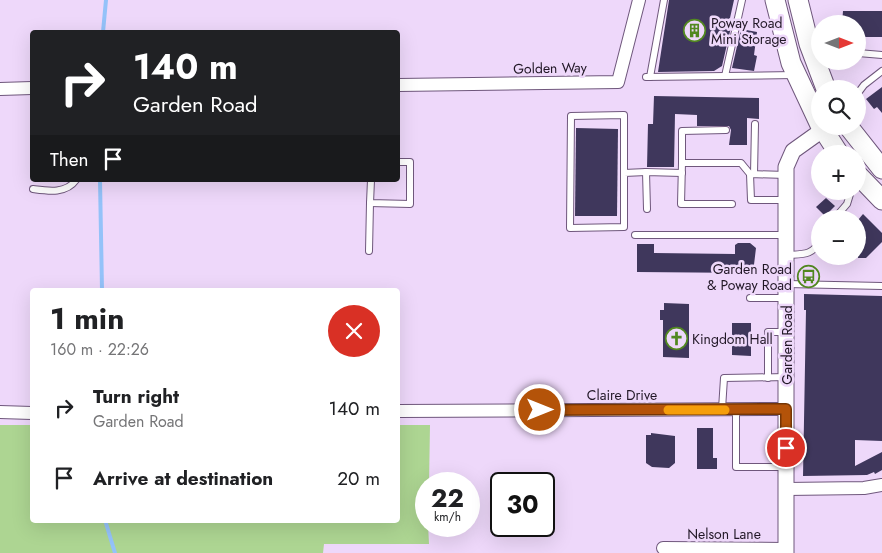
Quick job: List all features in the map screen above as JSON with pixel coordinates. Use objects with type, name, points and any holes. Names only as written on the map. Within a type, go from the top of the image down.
[{"type":"main road","points":[[775,0],[784,39],[796,75],[811,104]]},
{"type":"main road","points":[[790,0],[796,28],[811,47]]},
{"type":"main road","points":[[798,0],[811,41]]},
{"type":"main road","points":[[855,135],[882,169]]},
{"type":"main road","points":[[866,189],[882,200]]},
{"type":"street","name":"Golden Way","points":[[400,85],[618,82],[639,0]]},
{"type":"street","points":[[0,89],[30,88]]},
{"type":"street","name":"Garden Road","points":[[786,551],[786,175],[787,161],[793,151],[813,135]]},
{"type":"street","name":"Claire Drive","points":[[400,411],[786,409]]},
{"type":"street","points":[[0,412],[30,413]]},
{"type":"street","points":[[786,489],[882,486]]},
{"type":"street","name":"Nelson Lane","points":[[662,548],[786,551]]},
{"type":"lane","points":[[664,0],[648,77],[796,75]]},
{"type":"lane","points":[[726,76],[742,0]]},
{"type":"lane","points":[[866,54],[882,55]]},
{"type":"lane","points":[[866,83],[882,71]]},
{"type":"lane","points":[[624,115],[624,174],[624,227],[570,228],[571,116],[624,115]]},
{"type":"lane","points":[[755,124],[751,200],[786,200]]},
{"type":"lane","points":[[726,130],[682,131],[681,204],[732,204]]},
{"type":"lane","points":[[370,203],[410,204],[410,162],[400,162]]},
{"type":"lane","points":[[682,163],[741,163],[752,174],[786,175]]},
{"type":"lane","points":[[646,172],[647,209]]},
{"type":"lane","points":[[624,174],[682,172]]},
{"type":"lane","points":[[33,189],[51,191],[66,188],[74,182]]},
{"type":"lane","points":[[369,251],[371,182]]},
{"type":"lane","points":[[635,235],[787,235]]},
{"type":"lane","points":[[787,255],[811,252]]},
{"type":"lane","points":[[750,298],[787,291],[882,286]]},
{"type":"lane","points":[[768,378],[768,332],[787,332]]},
{"type":"lane","points":[[722,410],[724,378],[787,377]]},
{"type":"lane","points":[[736,410],[736,467],[786,467]]},
{"type":"green space","points":[[0,425],[30,425],[30,523],[400,523],[400,425],[430,425],[429,472],[415,472],[415,537],[429,537],[429,544],[324,544],[323,553],[0,553]]},
{"type":"building","name":"Poway Road Mini Storage","points":[[669,0],[734,0],[728,27],[731,27],[722,66],[714,71],[658,72]]},
{"type":"building","points":[[843,11],[882,11],[882,37],[866,37],[866,15],[843,15]]},
{"type":"building","name":"Poway Road Mini Storage","points":[[741,29],[757,32],[754,55],[757,56],[754,71],[732,68]]},
{"type":"building","points":[[882,87],[882,113],[877,107],[874,109],[866,99]]},
{"type":"building","points":[[654,96],[759,98],[759,119],[747,118],[747,145],[729,145],[731,130],[729,126],[697,126],[697,115],[675,114],[674,167],[647,167],[648,124],[653,124]]},
{"type":"building","points":[[576,128],[618,129],[617,216],[575,216]]},
{"type":"building","points":[[824,200],[828,200],[835,206],[831,210],[819,210],[816,207]]},
{"type":"building","points":[[866,217],[882,233],[882,242],[866,258]]},
{"type":"building","points":[[738,243],[750,243],[756,248],[753,273],[637,272],[637,244],[654,244],[654,253],[735,254],[735,245]]},
{"type":"building","points":[[804,294],[882,296],[882,441],[855,440],[855,466],[882,452],[882,470],[875,474],[874,472],[867,475],[803,476],[806,310],[804,310]]},
{"type":"building","name":"Kingdom Hall","points":[[664,303],[689,304],[689,358],[663,357],[663,320],[660,320],[660,310],[664,310]]},
{"type":"building","points":[[732,323],[751,323],[751,356],[732,355]]},
{"type":"building","points":[[697,428],[713,428],[713,458],[717,458],[717,469],[697,469]]},
{"type":"building","points":[[651,433],[675,436],[675,463],[669,468],[652,467],[646,463],[646,435],[651,435]]},
{"type":"waterway","points":[[103,30],[106,0]]},
{"type":"waterway","points":[[100,182],[102,288]]},
{"type":"waterway","points":[[106,523],[115,553]]},
{"type":"slow traffic","points":[[668,410],[725,410]]},
{"type":"place","name":"Poway Road Mini Storage","points":[[695,31]]},
{"type":"place","name":"Garden Road & Poway Road","points":[[808,277]]},
{"type":"place","name":"Kingdom Hall","points":[[676,339]]},
{"type":"route","points":[[540,410],[786,409],[786,448]]}]
